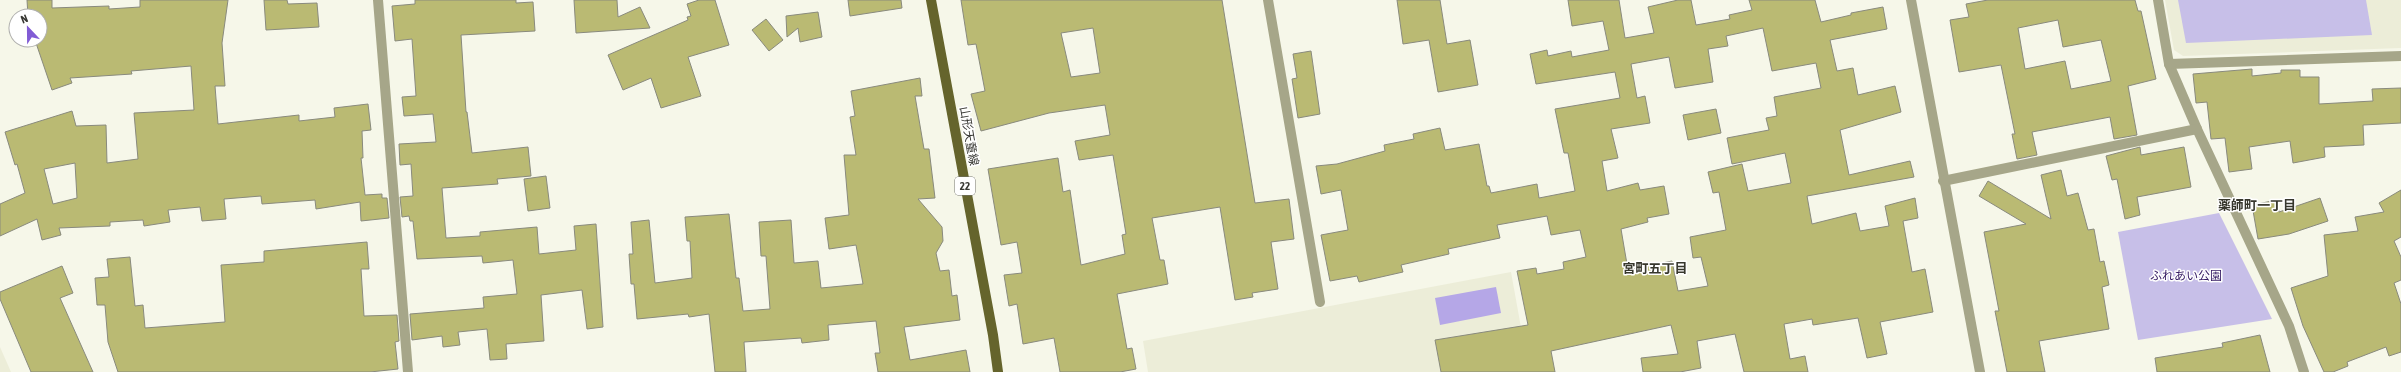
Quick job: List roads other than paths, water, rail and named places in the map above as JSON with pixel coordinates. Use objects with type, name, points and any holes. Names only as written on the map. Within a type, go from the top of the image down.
[{"type":"main road","name":"山形天童線","points":[[931,0],[998,372]]},
{"type":"street","points":[[378,0],[408,372]]},
{"type":"street","points":[[1268,0],[1320,302]]},
{"type":"street","points":[[1911,0],[1943,181],[1980,372]]},
{"type":"street","points":[[2158,0],[2169,64],[2197,129],[2289,326],[2304,372]]},
{"type":"street","points":[[2169,64],[2401,56]]},
{"type":"street","points":[[1943,181],[2197,129]]},
{"type":"district","name":"薬師町一丁目","points":[[2257,205]]},
{"type":"district","name":"宮町五丁目","points":[[1655,268]]},
{"type":"park label","name":"ふれあい公園","points":[[2186,276]]}]
